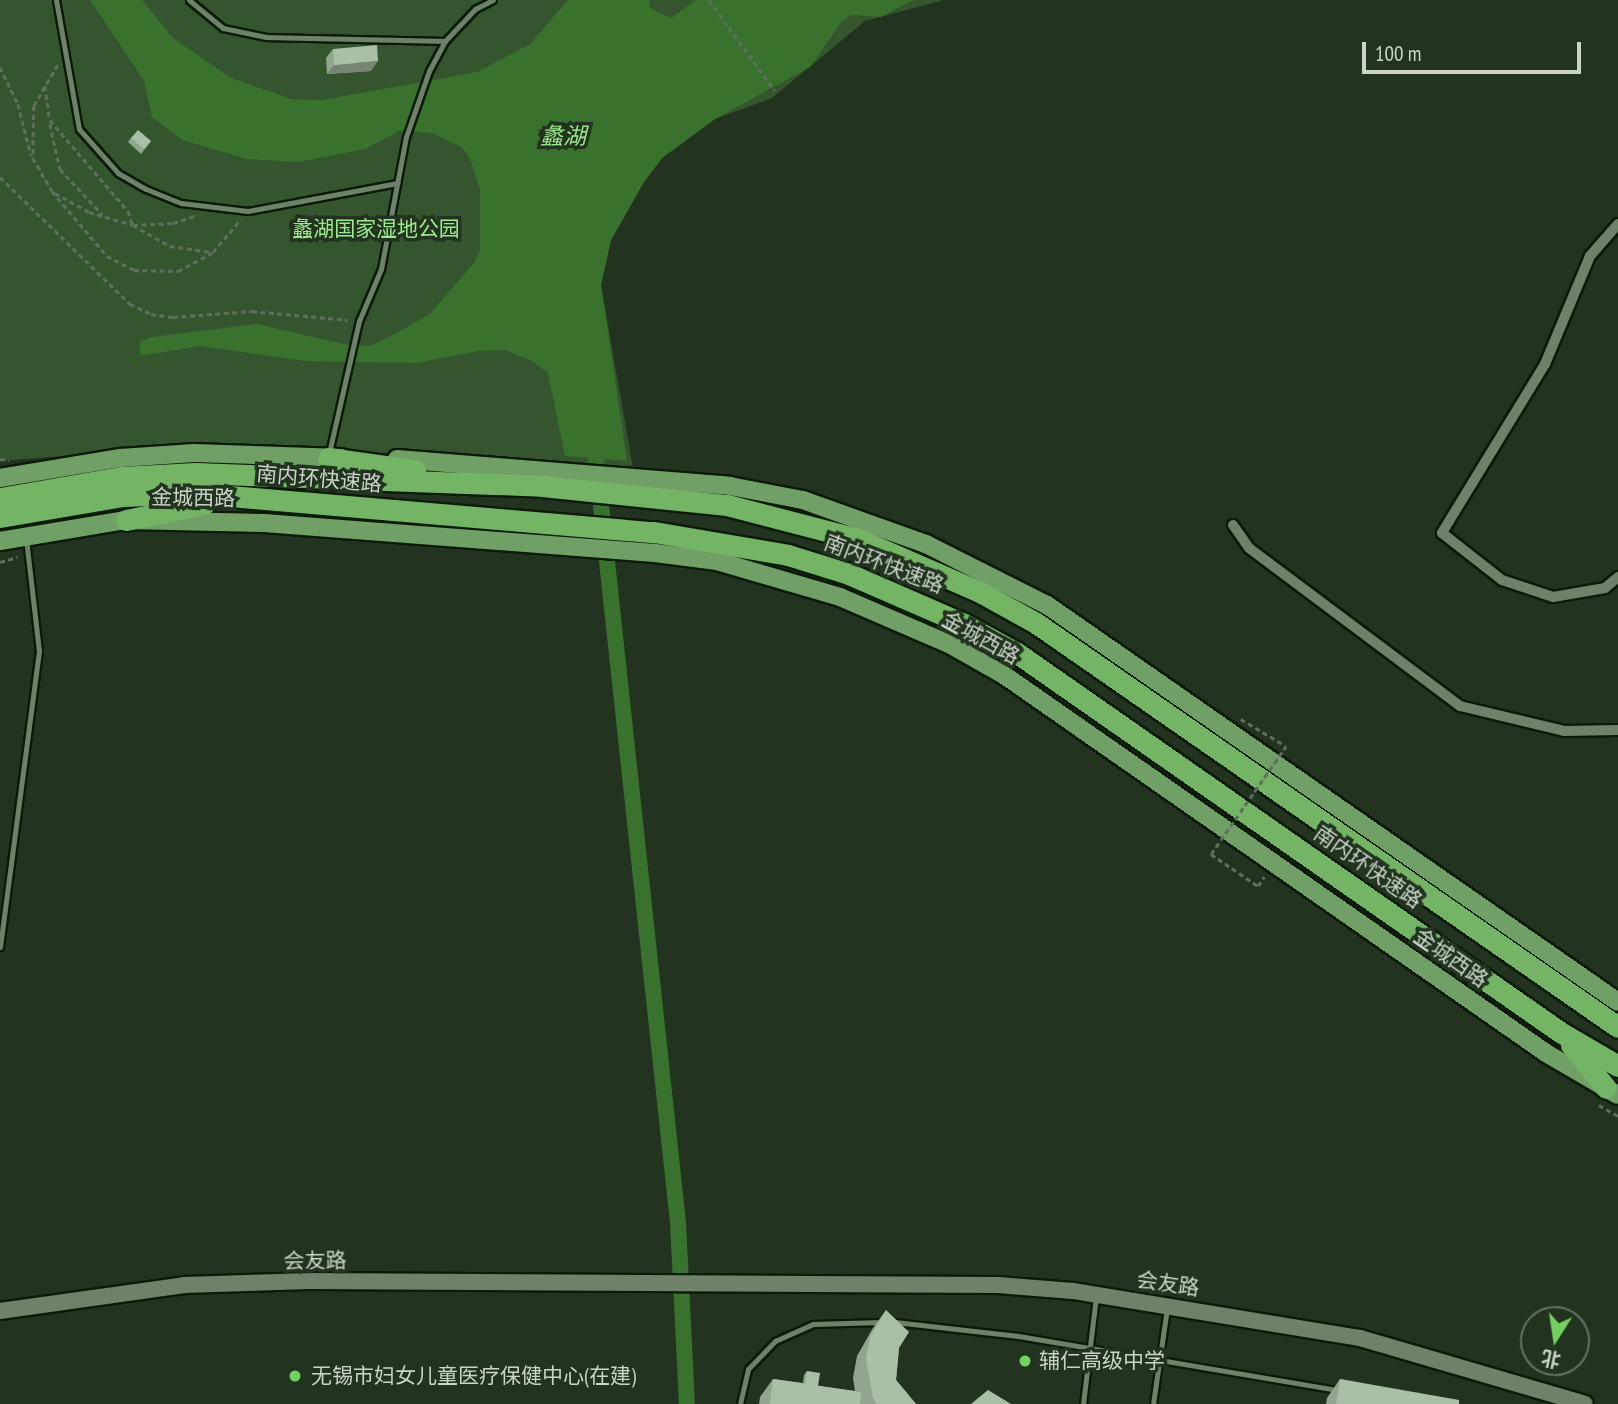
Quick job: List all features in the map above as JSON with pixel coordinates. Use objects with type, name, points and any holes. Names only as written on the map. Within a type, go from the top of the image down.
[{"type":"highway","points":[[328,458],[541,477]]},
{"type":"highway","name":"南内环快速路","points":[[0,498],[122,477],[195,473],[541,477],[653,486],[798,520],[861,540],[980,592],[1092,660],[1618,1027]]},
{"type":"highway","name":"南内环快速路","points":[[0,517],[124,496],[195,493],[544,533],[788,555],[860,578],[964,624],[1072,690],[1560,1032],[1618,1066]]},
{"type":"highway","points":[[126,520],[195,505],[265,499]]},
{"type":"highway","points":[[1560,1032],[1607,1095]]},
{"type":"main road","name":"金城西路","points":[[0,478],[107,460],[194,453],[328,458]]},
{"type":"main road","points":[[653,486],[803,500],[926,544],[1047,605],[1618,1002]]},
{"type":"main road","name":"金城西路","points":[[0,541],[26,544],[126,520],[544,533]]},
{"type":"main road","name":"金城西路","points":[[654,542],[783,578],[883,614],[963,652],[1058,711],[1607,1095]]},
{"type":"street","points":[[1618,223],[1590,256],[1545,364],[1442,533],[1502,580],[1553,597],[1605,588],[1618,577]]},
{"type":"street","points":[[1233,525],[1249,548],[1460,706],[1564,731],[1618,730]]},
{"type":"street","name":"会友路","points":[[0,1311],[184,1285],[309,1281],[974,1284],[1097,1295],[1360,1338],[1585,1404]]},
{"type":"lane","points":[[55,0],[79,129],[118,173],[181,203],[248,211],[397,183]]},
{"type":"lane","points":[[189,0],[223,28],[266,37],[445,41]]},
{"type":"lane","points":[[328,458],[359,321],[381,269],[406,137],[429,72],[445,41],[475,9],[493,0]]},
{"type":"lane","points":[[0,947],[39,652],[26,544]]},
{"type":"lane","points":[[1083,1404],[1097,1295]]},
{"type":"lane","points":[[1153,1404],[1168,1305]]},
{"type":"lane","points":[[740,1404],[748,1369],[760,1353],[792,1331],[813,1324],[920,1323],[1090,1348],[1346,1391]]},
{"type":"path","points":[[709,0],[775,91]]},
{"type":"path","points":[[33,158],[30,123],[45,86],[65,57]]},
{"type":"path","points":[[0,67],[18,104],[26,149],[52,191],[107,256],[134,270],[178,271],[213,252],[248,211]]},
{"type":"path","points":[[45,86],[60,169],[104,216]]},
{"type":"path","points":[[50,120],[128,211],[133,225]]},
{"type":"path","points":[[0,177],[130,304],[151,314],[173,317],[252,311],[359,321]]},
{"type":"path","points":[[52,191],[104,216],[133,225],[170,246],[213,252]]},
{"type":"path","points":[[133,225],[173,223],[209,207]]},
{"type":"path","points":[[0,562],[26,544]]},
{"type":"path","points":[[1231,732],[1242,716],[1286,747],[1211,854],[1258,886],[1266,874]]},
{"type":"path","points":[[1209,835],[1220,843]]},
{"type":"path","points":[[1607,1095],[1618,1116]]},
{"type":"green space","name":"蠡湖国家湿地公园","points":[[0,0],[944,0],[865,21],[772,98],[715,119],[662,158],[644,182],[611,240],[601,285],[634,474],[179,447],[0,461]]},
{"type":"water","name":"蠡湖","points":[[90,0],[142,0],[173,38],[231,78],[291,99],[322,100],[477,72],[530,44],[568,0],[649,0],[650,8],[671,18],[696,0],[913,0],[881,17],[852,15],[842,21],[810,67],[715,119],[662,158],[644,182],[611,240],[601,285],[627,461],[565,456],[548,373],[532,361],[505,350],[478,351],[416,363],[306,361],[200,346],[140,356],[140,341],[152,337],[257,324],[348,345],[370,346],[391,336],[430,314],[474,263],[480,250],[480,190],[470,158],[461,147],[432,133],[399,131],[365,149],[299,162],[247,159],[182,140],[152,117],[144,81]]},
{"type":"building","points":[[377,45],[378,61],[334,65],[333,49]]},
{"type":"building","points":[[138,130],[151,141],[144,149],[131,138]]},
{"type":"building","points":[[886,1310],[909,1332],[899,1348],[896,1380],[916,1404],[877,1404],[873,1398],[866,1359],[870,1337]]},
{"type":"building","points":[[807,1371],[820,1373],[818,1386],[805,1384]]},
{"type":"building","points":[[773,1379],[861,1392],[860,1404],[770,1404]]},
{"type":"building","points":[[1340,1379],[1459,1400],[1459,1404],[1336,1404]]},
{"type":"building","points":[[988,1390],[1011,1404],[971,1404]]},
{"type":"waterway","points":[[596,459],[678,1222],[687,1404]]},
{"type":"place","name":"辅仁高级中学","points":[[1025,1361]]},
{"type":"place","name":"无锡市妇女儿童医疗保健中心(在建)","points":[[295,1376]]}]
